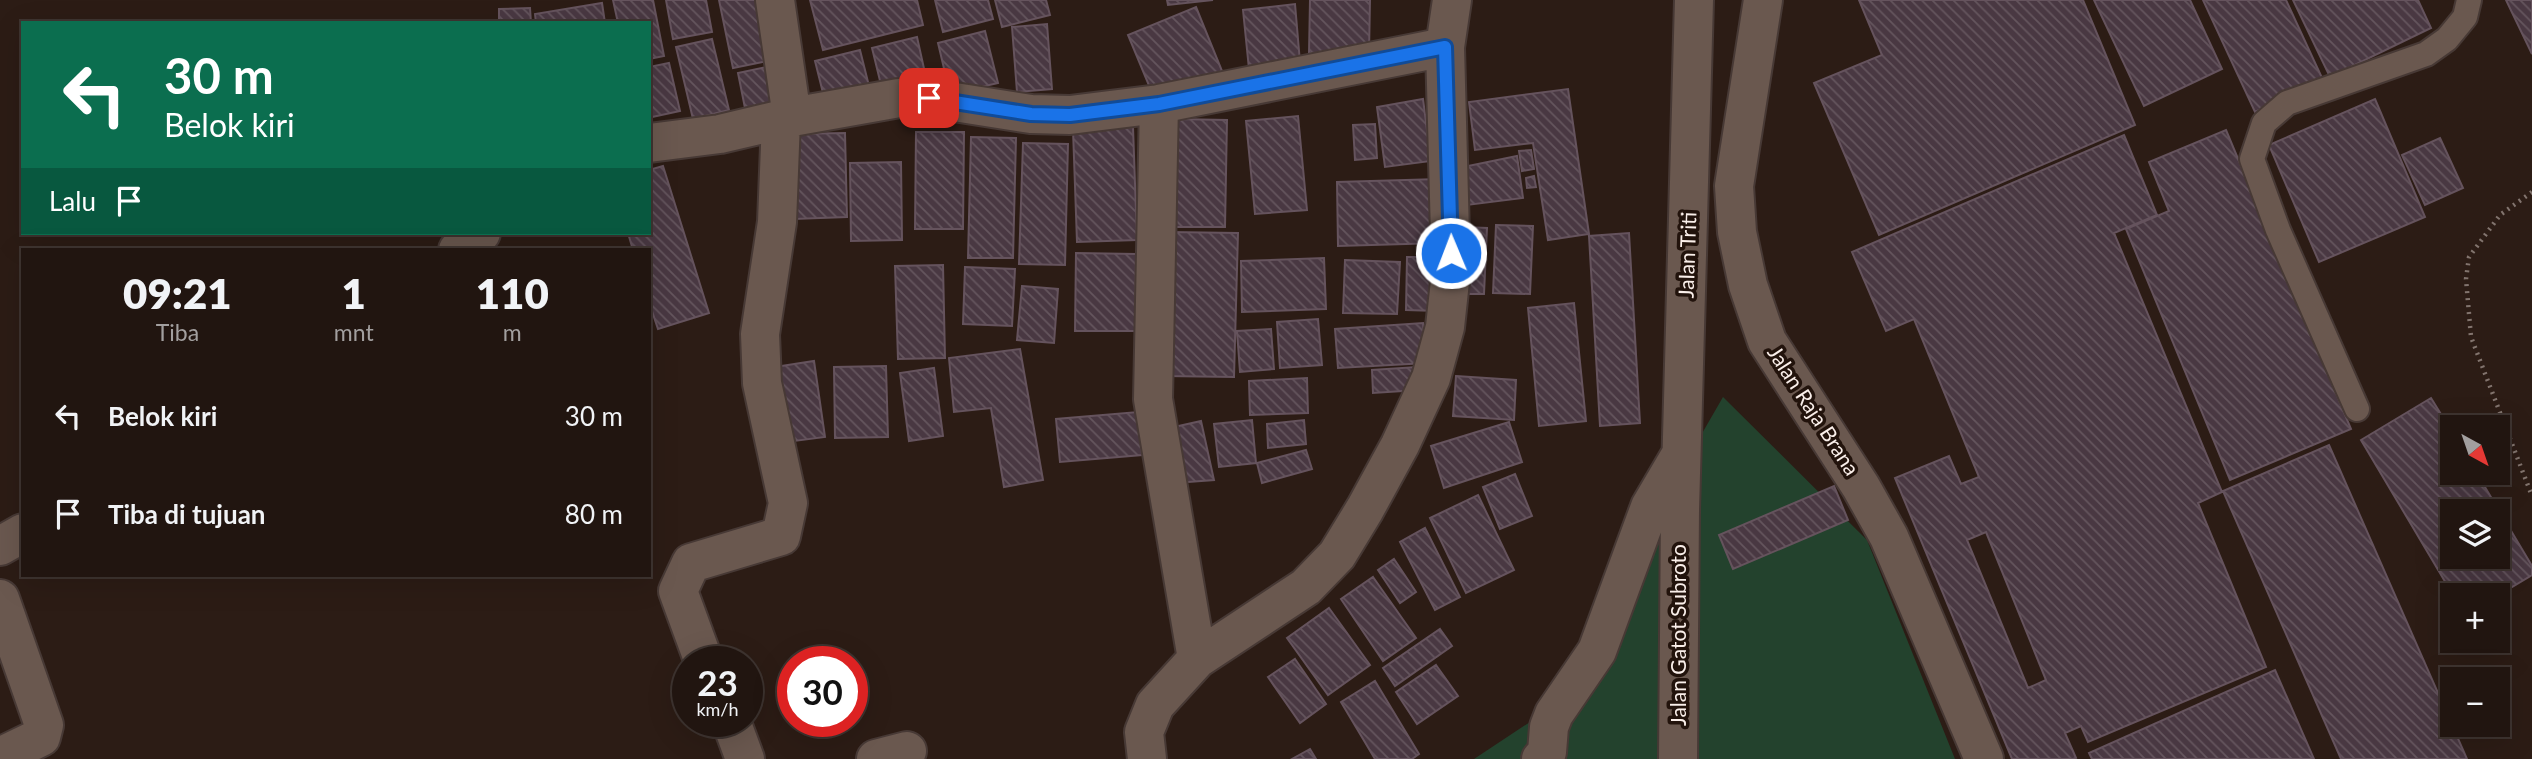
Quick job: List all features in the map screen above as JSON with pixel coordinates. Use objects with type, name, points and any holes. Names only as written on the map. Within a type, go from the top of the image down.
[{"type":"street","points":[[698,646],[678,591],[691,563],[781,536],[788,503],[762,383],[760,334],[777,222],[786,119],[775,0]]},
{"type":"street","points":[[1147,759],[1144,732],[1156,705],[1197,659],[1306,587],[1337,555],[1394,456],[1431,378],[1445,327],[1451,272],[1445,47],[1452,0]]},
{"type":"street","name":"Jalan Triti","points":[[1680,510],[1694,0]]},
{"type":"street","name":"Jalan Raja Brana","points":[[1763,0],[1734,186],[1737,232],[1748,285],[1767,341],[1814,411],[1889,537],[1984,759]]},
{"type":"street","points":[[651,143],[720,134],[899,98],[929,98],[1031,114],[1070,115],[1159,104],[1445,47]]},
{"type":"street","points":[[1159,104],[1153,399],[1197,659]]},
{"type":"street","points":[[461,248],[478,235]]},
{"type":"street","points":[[1541,759],[1547,752],[1549,727],[1554,714],[1597,651],[1650,507],[1682,454]]},
{"type":"street","name":"Jalan Gatot Subroto","points":[[1678,759],[1680,510]]},
{"type":"street","points":[[0,546],[21,534]]},
{"type":"street","points":[[0,599],[44,725],[41,737],[0,757]]},
{"type":"street","points":[[737,737],[745,759]]},
{"type":"lane","points":[[2357,409],[2278,230],[2252,159],[2264,123],[2287,103],[2426,54],[2447,40],[2465,17],[2469,0]]},
{"type":"path","points":[[2532,192],[2500,215],[2469,257],[2466,279],[2471,337],[2532,496]]},
{"type":"green space","points":[[1723,397],[1867,540],[1955,759],[1474,759],[1539,716]]},
{"type":"building","points":[[613,0],[653,0],[664,56],[651,59],[651,21],[618,21]]},
{"type":"building","points":[[666,0],[706,0],[712,32],[673,39]]},
{"type":"building","points":[[719,0],[765,0],[778,59],[733,68]]},
{"type":"building","points":[[810,0],[917,0],[923,25],[823,50]]},
{"type":"building","points":[[935,0],[988,0],[993,19],[943,32]]},
{"type":"building","points":[[995,0],[1046,0],[1050,15],[1002,27]]},
{"type":"building","points":[[1167,0],[1213,0],[1168,5]]},
{"type":"building","points":[[1310,0],[1370,0],[1369,53],[1309,53]]},
{"type":"building","points":[[1859,0],[2083,0],[2135,125],[1879,235],[1814,83],[1882,55]]},
{"type":"building","points":[[2094,0],[2190,0],[2222,69],[2144,106]]},
{"type":"building","points":[[2203,0],[2286,0],[2323,80],[2255,112]]},
{"type":"building","points":[[2293,0],[2418,0],[2431,28],[2330,77]]},
{"type":"building","points":[[2506,0],[2532,0],[2532,54]]},
{"type":"building","points":[[602,3],[605,21],[536,21],[535,14]]},
{"type":"building","points":[[1295,4],[1301,74],[1250,79],[1243,10]]},
{"type":"building","points":[[1196,7],[1222,71],[1155,100],[1128,35]]},
{"type":"building","points":[[530,8],[531,21],[499,21],[499,9]]},
{"type":"building","points":[[1047,24],[1052,89],[1017,92],[1012,27]]},
{"type":"building","points":[[985,31],[998,83],[950,94],[938,43]]},
{"type":"building","points":[[917,37],[927,82],[883,93],[872,48]]},
{"type":"building","points":[[712,39],[729,110],[693,119],[676,47]]},
{"type":"building","points":[[860,50],[871,94],[826,105],[815,61]]},
{"type":"building","points":[[669,63],[680,111],[652,117],[651,67]]},
{"type":"building","points":[[776,65],[783,101],[745,108],[738,73]]},
{"type":"building","points":[[1568,89],[1589,234],[1548,240],[1533,143],[1475,150],[1469,102]]},
{"type":"building","points":[[1423,99],[1431,161],[1385,167],[1377,107]]},
{"type":"building","points":[[2375,99],[2425,217],[2319,262],[2269,145]]},
{"type":"building","points":[[1298,116],[1307,210],[1255,214],[1246,121]]},
{"type":"building","points":[[1176,119],[1227,120],[1225,227],[1174,227]]},
{"type":"building","points":[[1375,124],[1377,158],[1355,160],[1353,125]]},
{"type":"building","points":[[1133,127],[1137,240],[1077,242],[1073,130]]},
{"type":"building","points":[[2226,130],[2351,429],[2230,480],[2126,229],[2169,211],[2149,162]]},
{"type":"building","points":[[916,132],[964,132],[963,229],[915,229]]},
{"type":"building","points":[[845,133],[847,217],[794,219],[792,134]]},
{"type":"building","points":[[2124,135],[2157,215],[2114,233],[2222,492],[2198,503],[2266,667],[2088,742],[2081,726],[2065,733],[2076,758],[2012,759],[1895,478],[1949,456],[1961,484],[1979,477],[1914,319],[1886,331],[1852,252]],"holes":[[[1986,532],[2046,680],[2028,688],[1967,540]]]},
{"type":"building","points":[[971,137],[1016,138],[1013,258],[968,258]]},
{"type":"building","points":[[2440,138],[2463,188],[2425,205],[2402,155]]},
{"type":"building","points":[[1023,143],[1068,144],[1065,265],[1019,264]]},
{"type":"building","points":[[1531,150],[1534,169],[1522,171],[1519,151]]},
{"type":"building","points":[[1517,156],[1523,198],[1467,205],[1463,167]]},
{"type":"building","points":[[901,162],[902,240],[851,241],[850,163]]},
{"type":"building","points":[[663,166],[709,313],[658,329],[651,308],[651,248],[632,248],[629,235],[651,235],[651,169]]},
{"type":"building","points":[[1534,176],[1536,187],[1527,188],[1526,178]]},
{"type":"building","points":[[1439,179],[1440,243],[1338,246],[1337,182]]},
{"type":"building","points":[[1496,225],[1533,226],[1530,294],[1493,293]]},
{"type":"building","points":[[1463,227],[1487,228],[1484,294],[1460,294]]},
{"type":"building","points":[[1169,232],[1238,233],[1234,377],[1165,376]]},
{"type":"building","points":[[1629,233],[1640,423],[1600,426],[1589,236]]},
{"type":"building","points":[[1076,253],[1136,254],[1135,331],[1075,331]]},
{"type":"building","points":[[1407,257],[1438,257],[1437,311],[1406,310]]},
{"type":"building","points":[[1324,258],[1326,309],[1242,312],[1241,261]]},
{"type":"building","points":[[1345,260],[1400,262],[1397,314],[1343,313]]},
{"type":"building","points":[[943,265],[945,358],[898,359],[895,266]]},
{"type":"building","points":[[965,267],[1015,269],[1012,326],[963,324]]},
{"type":"building","points":[[1022,286],[1058,289],[1054,343],[1017,340]]},
{"type":"building","points":[[1574,303],[1586,421],[1539,426],[1528,308]]},
{"type":"building","points":[[1318,319],[1322,365],[1280,368],[1277,322]]},
{"type":"building","points":[[1423,323],[1426,363],[1338,368],[1335,329]]},
{"type":"building","points":[[1271,329],[1274,369],[1240,372],[1237,331]]},
{"type":"building","points":[[1020,349],[1043,480],[1004,487],[991,408],[954,412],[949,358]]},
{"type":"building","points":[[814,361],[825,437],[779,443],[768,368]]},
{"type":"building","points":[[886,366],[888,437],[835,438],[834,367]]},
{"type":"building","points":[[1417,367],[1418,390],[1373,393],[1372,370]]},
{"type":"building","points":[[934,368],[943,436],[909,441],[900,373]]},
{"type":"building","points":[[1456,376],[1516,380],[1514,420],[1453,416]]},
{"type":"building","points":[[1307,378],[1308,413],[1250,415],[1249,381]]},
{"type":"building","points":[[2431,398],[2442,415],[2440,485],[2484,485],[2492,499],[2440,499],[2440,569],[2510,569],[2510,529],[2532,566],[2532,575],[2510,588],[2510,583],[2446,583],[2361,440]]},
{"type":"building","points":[[1138,412],[1142,455],[1060,462],[1056,419]]},
{"type":"building","points":[[1252,420],[1256,463],[1219,467],[1214,424]]},
{"type":"building","points":[[1304,420],[1306,444],[1268,448],[1267,424]]},
{"type":"building","points":[[1201,421],[1214,480],[1175,483],[1165,429]]},
{"type":"building","points":[[1509,422],[1522,462],[1444,488],[1431,446]]},
{"type":"building","points":[[2329,445],[2440,698],[2440,737],[2457,737],[2467,759],[2341,759],[2223,491]]},
{"type":"building","points":[[1306,450],[1312,469],[1262,483],[1257,463]]},
{"type":"building","points":[[1515,474],[1532,516],[1500,529],[1483,487]]},
{"type":"building","points":[[1834,486],[1848,520],[1733,569],[1719,535]]},
{"type":"building","points":[[1478,495],[1514,570],[1466,593],[1430,518]]},
{"type":"building","points":[[1425,528],[1460,597],[1435,610],[1400,542]]},
{"type":"building","points":[[1394,559],[1416,592],[1400,603],[1378,570]]},
{"type":"building","points":[[1373,577],[1416,638],[1383,661],[1341,599]]},
{"type":"building","points":[[1329,608],[1370,665],[1328,695],[1287,638]]},
{"type":"building","points":[[1440,629],[1452,646],[1395,686],[1383,668]]},
{"type":"building","points":[[1295,659],[1326,704],[1300,723],[1268,677]]},
{"type":"building","points":[[1436,665],[1458,696],[1417,724],[1396,692]]},
{"type":"building","points":[[2275,670],[2314,759],[2092,759],[2089,753]]},
{"type":"building","points":[[1375,681],[1419,754],[1412,759],[1375,759],[1341,702]]},
{"type":"building","points":[[1310,749],[1316,759],[1292,759]]},
{"type":"route","points":[[929,98],[1031,114],[1070,115],[1159,104],[1445,47],[1451,253]]}]
